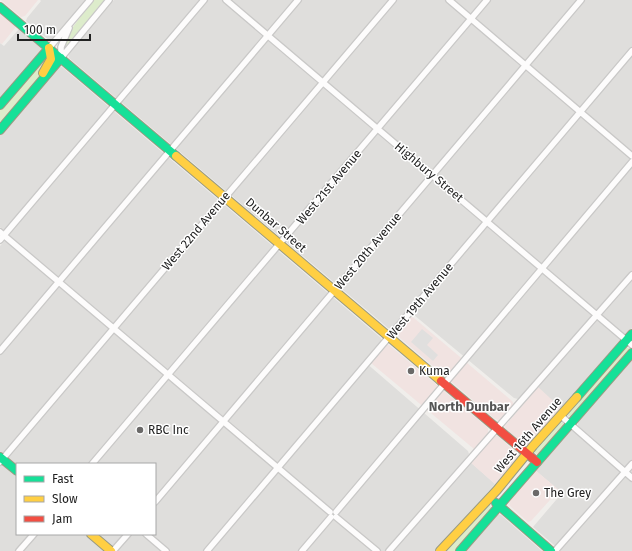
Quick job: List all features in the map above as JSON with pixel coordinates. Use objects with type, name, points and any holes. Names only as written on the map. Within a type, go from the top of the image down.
[{"type":"main road","name":"Dunbar Street","points":[[0,7],[537,462]]},
{"type":"main road","points":[[42,80],[42,76],[51,59],[49,48]]},
{"type":"main road","points":[[0,105],[49,48]]},
{"type":"main road","points":[[1,127],[61,58]]},
{"type":"main road","name":"West 16th Avenue","points":[[440,551],[490,497],[560,415],[630,340]]},
{"type":"main road","name":"West 16th Avenue","points":[[460,551],[632,353]]},
{"type":"main road","points":[[1,459],[16,470]]},
{"type":"main road","points":[[490,497],[551,551]]},
{"type":"main road","points":[[91,535],[112,551]]},
{"type":"street","points":[[49,48],[90,0]]},
{"type":"street","points":[[61,58],[109,0]]},
{"type":"street","points":[[0,240],[2,233],[115,105],[204,0]]},
{"type":"street","name":"Highbury Street","points":[[226,0],[542,269],[597,315],[630,340]]},
{"type":"street","points":[[0,351],[298,0]]},
{"type":"street","name":"West 22nd Avenue","points":[[1,459],[393,0]]},
{"type":"street","points":[[449,0],[632,156]]},
{"type":"street","name":"West 21st Avenue","points":[[93,463],[487,0]]},
{"type":"street","name":"West 20th Avenue","points":[[156,501],[581,0]]},
{"type":"street","points":[[61,58],[61,47],[66,32],[77,16]]},
{"type":"street","name":"West 19th Avenue","points":[[208,551],[632,51]]},
{"type":"street","points":[[302,551],[632,162]]},
{"type":"street","points":[[2,233],[223,422],[377,551]]},
{"type":"street","points":[[389,551],[632,275]]},
{"type":"street","points":[[560,415],[632,478]]},
{"type":"street","points":[[556,551],[632,464]]},
{"type":"street","points":[[20,551],[33,535]]},
{"type":"street","points":[[112,551],[127,535]]},
{"type":"street","points":[[147,535],[166,551]]},
{"type":"shaded area","points":[[1,0],[38,0],[25,16],[21,17]]},
{"type":"shaded area","points":[[40,0],[86,0],[50,41],[26,21],[41,1]]},
{"type":"shaded area","points":[[114,0],[632,0],[632,328],[561,409],[533,383],[518,399],[514,398],[408,310],[392,328],[388,328],[69,58],[68,53]]},
{"type":"shaded area","points":[[0,12],[16,25],[2,44],[0,43]]},
{"type":"shaded area","points":[[19,29],[41,48],[42,51],[0,101],[0,43],[4,46]]},
{"type":"shaded area","points":[[59,66],[62,67],[381,338],[381,343],[365,362],[468,451],[469,454],[466,458],[495,484],[436,551],[0,551],[0,246],[10,235],[0,227],[0,134]]},
{"type":"shaded area","points":[[411,317],[512,401],[514,404],[500,419],[495,419],[400,338],[398,335],[399,333]]},
{"type":"shaded area","points":[[422,329],[433,338],[427,345],[438,355],[433,361],[411,342]]},
{"type":"shaded area","points":[[387,345],[389,345],[488,428],[488,433],[474,449],[371,363]]},
{"type":"shaded area","points":[[632,359],[632,551],[561,551],[533,527],[562,493],[535,470],[569,431],[578,428],[578,421]]},
{"type":"shaded area","points":[[538,387],[561,408],[527,446],[506,429],[505,426]]},
{"type":"shaded area","points":[[495,436],[498,436],[518,456],[495,484],[471,463]]},
{"type":"shaded area","name":"The Grey","points":[[535,470],[559,490],[531,521],[528,522],[510,506],[509,501]]},
{"type":"shaded area","points":[[497,514],[501,515],[542,551],[464,551]]},
{"type":"green space","points":[[93,0],[106,0],[67,45],[63,46],[70,31]]},
{"type":"green space","points":[[47,58],[38,79],[15,108],[2,122],[0,121],[0,109],[37,66]]},
{"type":"green space","points":[[626,347],[630,349],[628,355],[571,417],[568,416],[569,410],[620,351]]},
{"type":"green space","points":[[560,422],[563,423],[563,427],[554,441],[541,452],[537,454],[535,453],[534,451],[555,425]]},
{"type":"green space","points":[[488,505],[490,505],[491,508],[488,515],[456,551],[444,551]]},
{"type":"traffic: fast","points":[[0,7],[176,156]]},
{"type":"traffic: fast","points":[[0,105],[49,48]]},
{"type":"traffic: fast","points":[[0,130],[61,58]]},
{"type":"traffic: fast","points":[[577,397],[632,334]]},
{"type":"traffic: fast","points":[[460,551],[632,353]]},
{"type":"traffic: fast","points":[[0,457],[16,470]]},
{"type":"traffic: fast","points":[[496,503],[551,551]]},
{"type":"traffic: slow","points":[[43,73],[51,59],[49,48]]},
{"type":"traffic: slow","points":[[176,156],[441,381]]},
{"type":"traffic: slow","points":[[440,551],[497,490],[533,446],[577,397]]},
{"type":"traffic: slow","points":[[92,535],[111,551]]},
{"type":"traffic: jam","points":[[441,381],[537,462]]},
{"type":"place","name":"Kuma","points":[[411,371]]},
{"type":"place","name":"RBC Inc","points":[[140,430]]},
{"type":"place","name":"The Grey","points":[[536,493]]},
{"type":"district","name":"North Dunbar","points":[[469,406]]}]
